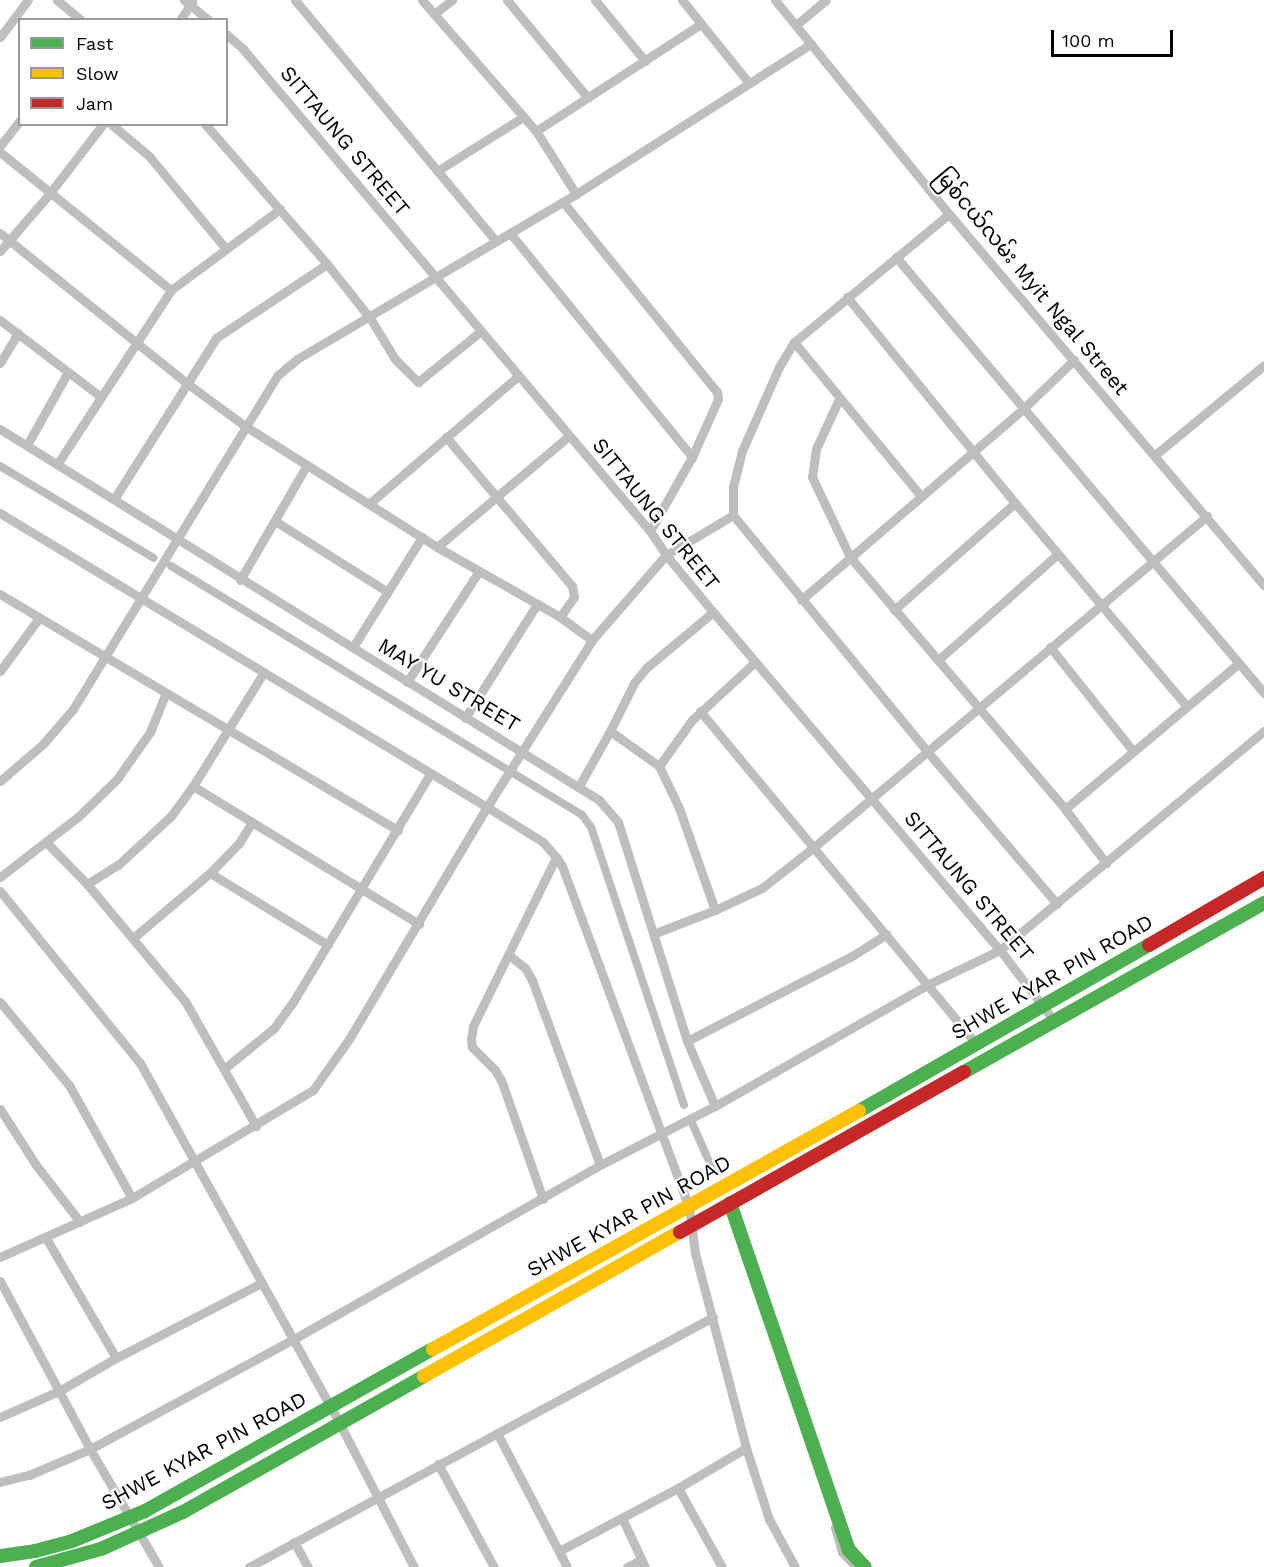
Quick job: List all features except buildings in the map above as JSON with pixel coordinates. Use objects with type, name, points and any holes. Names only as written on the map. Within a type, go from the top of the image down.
[{"type":"street","points":[[0,37],[28,0]]},
{"type":"street","points":[[57,0],[79,18]]},
{"type":"street","points":[[295,0],[496,241]]},
{"type":"street","points":[[422,0],[536,132],[576,194]]},
{"type":"street","points":[[434,14],[452,0]]},
{"type":"street","points":[[507,0],[588,98]]},
{"type":"street","points":[[595,0],[645,61]]},
{"type":"street","points":[[681,0],[749,83]]},
{"type":"street","name":"မြစ်ငယ်လမ်း Myit Ngal Street","points":[[775,0],[949,214],[1264,585]]},
{"type":"street","points":[[796,25],[826,0]]},
{"type":"street","points":[[181,18],[189,2],[207,18]]},
{"type":"street","points":[[536,132],[701,24]]},
{"type":"street","name":"SITTAUNG STREET","points":[[228,36],[243,49],[650,531],[666,555],[713,612],[1000,950],[1054,1021]]},
{"type":"street","points":[[0,781],[58,729],[178,540],[278,375],[297,359],[563,202],[811,44]]},
{"type":"street","points":[[437,171],[523,117]]},
{"type":"street","points":[[0,146],[18,123]]},
{"type":"street","points":[[0,251],[50,193],[101,126]]},
{"type":"street","points":[[113,126],[149,156],[226,249]]},
{"type":"street","points":[[207,126],[327,264],[370,318],[395,359],[418,382],[481,331]]},
{"type":"street","points":[[0,152],[171,290]]},
{"type":"street","points":[[563,202],[714,387],[718,399],[692,457],[650,531]]},
{"type":"street","points":[[58,463],[171,290],[280,208]]},
{"type":"street","points":[[949,214],[794,342],[779,367],[742,452],[733,486],[733,514],[801,600],[1057,904]]},
{"type":"street","points":[[0,233],[188,384],[245,426],[437,547],[560,617],[592,640]]},
{"type":"street","points":[[510,233],[692,457]]},
{"type":"street","points":[[896,257],[1264,693]]},
{"type":"street","points":[[114,499],[216,338],[327,264]]},
{"type":"street","points":[[847,297],[1058,555],[1186,705]]},
{"type":"street","points":[[0,320],[101,397]]},
{"type":"street","points":[[0,363],[18,333]]},
{"type":"street","points":[[794,342],[921,495]]},
{"type":"street","points":[[801,600],[1023,409],[1074,360]]},
{"type":"street","points":[[1155,455],[1264,365]]},
{"type":"street","points":[[27,445],[68,372]]},
{"type":"street","points":[[370,503],[518,376]]},
{"type":"street","points":[[839,399],[816,448],[812,477],[850,557],[1065,809],[1106,863]]},
{"type":"street","name":"MAY YU STREET","points":[[0,429],[58,463],[240,580],[523,751],[599,800],[618,822],[687,1041],[716,1106]]},
{"type":"street","points":[[437,547],[569,436]]},
{"type":"street","points":[[446,437],[572,586],[574,597],[560,617]]},
{"type":"street","points":[[240,580],[307,465]]},
{"type":"street","points":[[894,610],[1015,503]]},
{"type":"street","points":[[0,513],[488,807],[543,842],[556,857],[562,866],[688,1207],[699,1272],[713,1317],[746,1448],[769,1520],[795,1567]]},
{"type":"street","points":[[0,1257],[132,1198],[313,1090],[350,1039],[512,767],[592,640],[666,555],[733,514]]},
{"type":"street","points":[[653,934],[715,910],[762,888],[814,847],[870,797],[1207,516]]},
{"type":"street","points":[[275,521],[386,591]]},
{"type":"street","points":[[352,647],[422,537]]},
{"type":"street","points":[[938,660],[1058,555]]},
{"type":"street","points":[[407,682],[479,571]]},
{"type":"street","points":[[0,594],[165,695],[229,729],[398,830]]},
{"type":"street","points":[[465,718],[537,604]]},
{"type":"street","points":[[579,786],[634,683],[646,668],[713,612]]},
{"type":"street","points":[[0,671],[39,618]]},
{"type":"street","points":[[1050,647],[1133,751]]},
{"type":"street","points":[[658,766],[700,711],[755,662]]},
{"type":"street","points":[[1065,809],[1186,705],[1238,664]]},
{"type":"street","points":[[87,884],[118,865],[152,836],[193,786],[264,672]]},
{"type":"street","points":[[0,877],[79,816],[117,779],[150,732],[165,695]]},
{"type":"street","points":[[700,711],[978,1045]]},
{"type":"street","points":[[610,731],[658,766],[679,808],[715,910]]},
{"type":"street","points":[[0,1482],[28,1475],[90,1449],[292,1340],[600,1165],[716,1106],[928,984],[1000,950],[1264,731]]},
{"type":"street","points":[[225,1068],[274,1028],[328,945],[430,774]]},
{"type":"street","points":[[193,786],[419,924]]},
{"type":"street","points":[[133,938],[210,873],[239,843],[252,822]]},
{"type":"street","points":[[46,842],[87,884],[185,1001],[256,1126]]},
{"type":"street","points":[[543,1199],[501,1080],[495,1070],[472,1047],[471,1039],[473,1026],[556,857]]},
{"type":"street","points":[[210,873],[328,945]]},
{"type":"street","points":[[1259,881],[1263,905]]},
{"type":"street","name":"SHWE KYAR PIN ROAD","points":[[0,1556],[35,1551],[72,1541],[131,1519],[978,1045],[1259,881]]},
{"type":"street","points":[[0,891],[134,1054],[197,1161],[292,1340],[331,1407],[414,1567]]},
{"type":"street","name":"SHWE KYAR PIN ROAD","points":[[36,1567],[101,1549],[183,1512],[691,1224],[1263,905]]},
{"type":"street","points":[[687,1041],[852,956],[887,934]]},
{"type":"street","points":[[509,955],[525,968],[532,980],[600,1165]]},
{"type":"street","points":[[0,1002],[69,1085],[132,1198]]},
{"type":"street","points":[[0,1109],[36,1165],[80,1222]]},
{"type":"street","points":[[730,1203],[849,1550],[865,1567]]},
{"type":"street","points":[[46,1238],[116,1358]]},
{"type":"street","points":[[0,1281],[90,1449],[159,1567]]},
{"type":"street","points":[[0,1417],[59,1391],[116,1358],[261,1283]]},
{"type":"street","points":[[249,1567],[713,1317]]},
{"type":"street","points":[[497,1433],[567,1567]]},
{"type":"street","points":[[559,1551],[678,1488],[746,1448]]},
{"type":"street","points":[[438,1464],[494,1567]]},
{"type":"street","points":[[678,1488],[722,1567]]},
{"type":"street","points":[[622,1518],[643,1563],[627,1567]]},
{"type":"street","points":[[294,1542],[308,1567]]},
{"type":"waterway","points":[[0,466],[154,558]]},
{"type":"waterway","points":[[171,566],[582,815],[591,827],[684,1105]]},
{"type":"waterway","points":[[692,1123],[712,1168]]},
{"type":"waterway","points":[[835,1528],[842,1553],[856,1567]]},
{"type":"traffic: fast","points":[[964,1072],[1264,903]]},
{"type":"traffic: fast","points":[[859,1111],[1149,945]]},
{"type":"traffic: fast","points":[[730,1203],[849,1550],[865,1567]]},
{"type":"traffic: fast","points":[[0,1556],[35,1551],[72,1541],[145,1511],[433,1349]]},
{"type":"traffic: fast","points":[[36,1567],[101,1549],[183,1512],[424,1376]]},
{"type":"traffic: slow","points":[[433,1349],[859,1111]]},
{"type":"traffic: slow","points":[[424,1376],[680,1232]]},
{"type":"traffic: jam","points":[[1149,945],[1264,878]]},
{"type":"traffic: jam","points":[[680,1232],[964,1072]]}]
